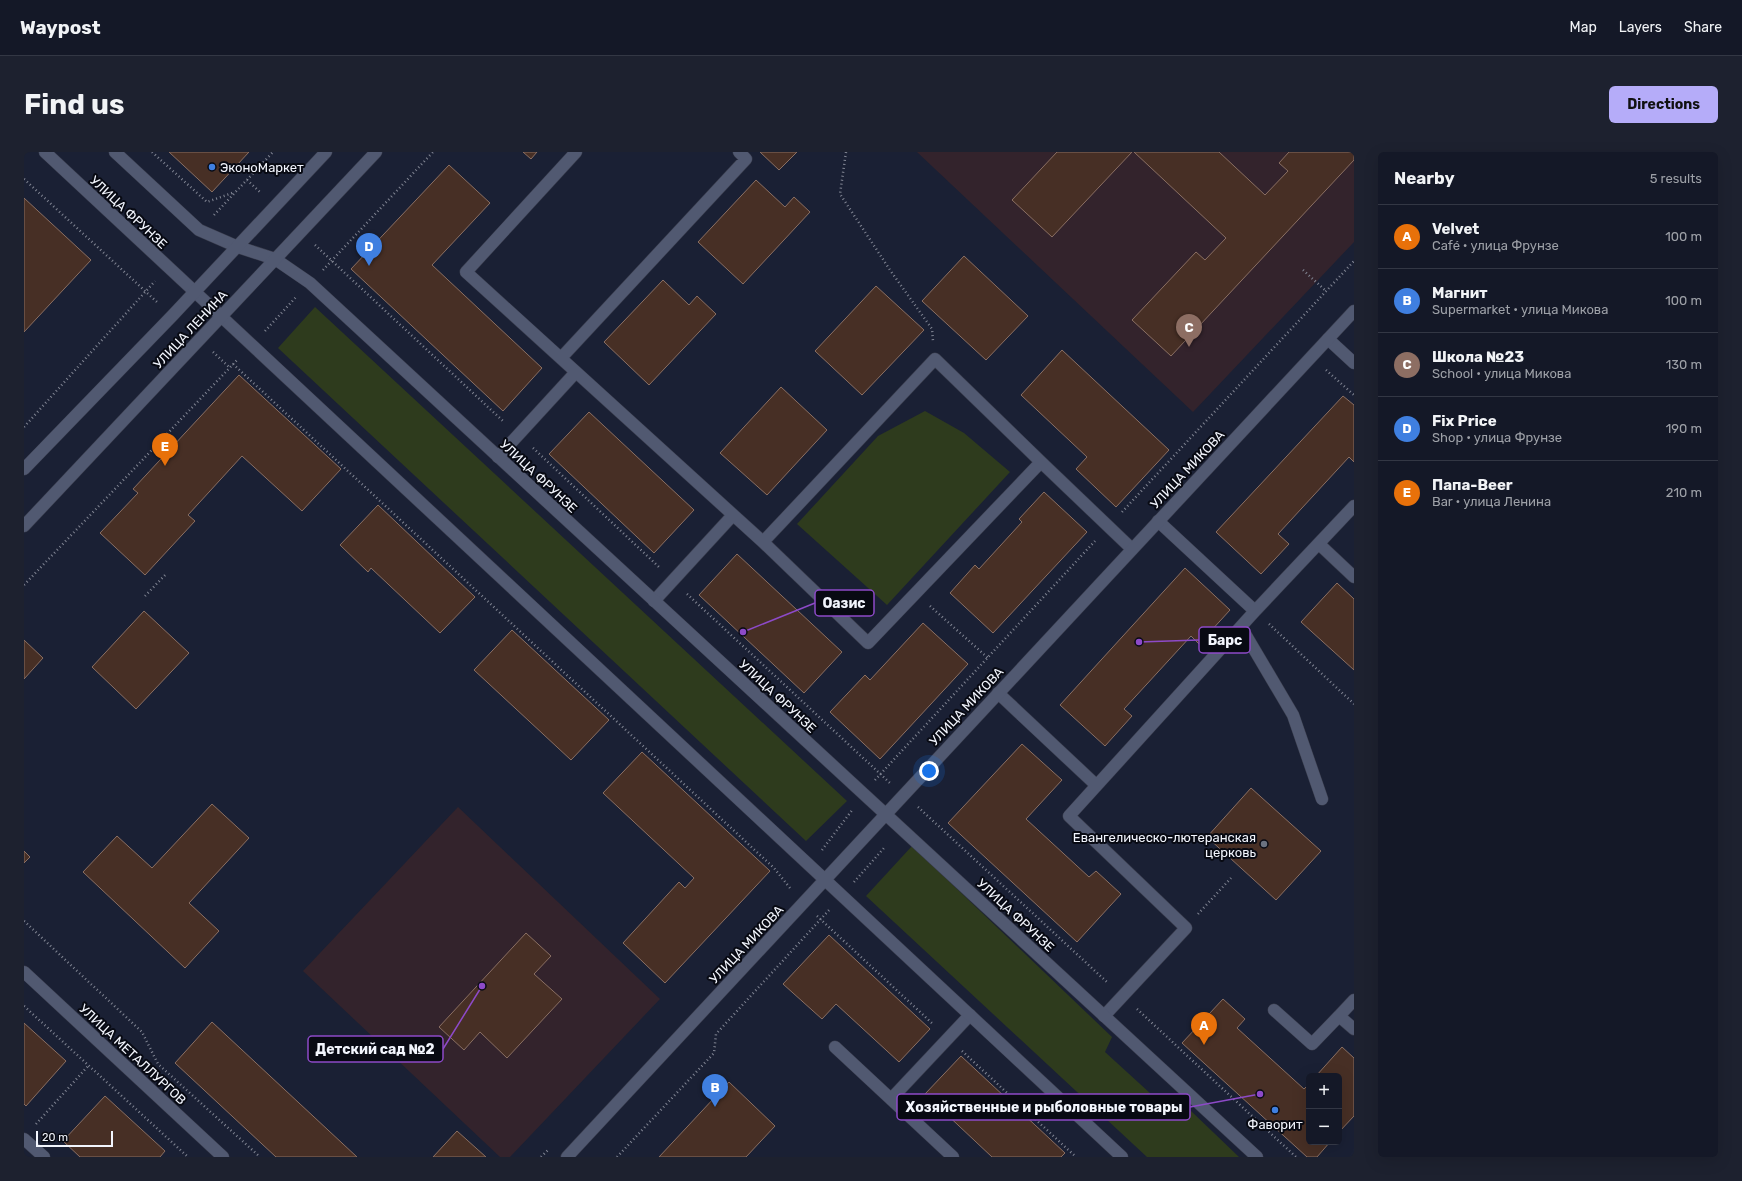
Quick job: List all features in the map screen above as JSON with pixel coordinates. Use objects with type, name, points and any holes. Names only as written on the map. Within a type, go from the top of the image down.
[{"type":"street","name":"УЛИЦА ФРУНЗЕ","points":[[45,152],[221,316]]},
{"type":"street","points":[[115,152],[200,230],[238,247]]},
{"type":"street","name":"УЛИЦА ЛЕНИНА","points":[[24,469],[238,247],[326,152]]},
{"type":"street","name":"УЛИЦА ЛЕНИНА","points":[[24,526],[376,152]]},
{"type":"street","points":[[576,152],[466,272],[763,542],[868,643],[1041,462]]},
{"type":"street","points":[[561,358],[746,159],[739,152]]},
{"type":"street","name":"УЛИЦА ФРУНЗЕ","points":[[238,247],[275,259],[310,283],[1257,1157]]},
{"type":"street","name":"УЛИЦА МИКОВА","points":[[567,1157],[903,794],[1354,311]]},
{"type":"street","points":[[221,316],[1122,1157]]},
{"type":"street","points":[[1328,339],[1354,363]]},
{"type":"street","points":[[763,542],[935,359],[1132,549]]},
{"type":"street","points":[[498,457],[576,372]]},
{"type":"street","points":[[1104,1016],[1186,928],[1069,816],[1255,611],[1354,506]]},
{"type":"street","points":[[654,601],[733,515]]},
{"type":"street","points":[[1158,521],[1255,611]]},
{"type":"street","points":[[1319,544],[1354,577]]},
{"type":"street","points":[[1241,627],[1293,715],[1322,799]]},
{"type":"street","points":[[998,693],[1096,785]]},
{"type":"street","name":"УЛИЦА МЕТАЛЛУРГОВ","points":[[24,972],[223,1157]]},
{"type":"street","points":[[1274,1010],[1312,1044],[1354,1000]]},
{"type":"street","points":[[891,1099],[970,1015]]},
{"type":"street","points":[[1339,1016],[1354,1029]]},
{"type":"street","points":[[835,1047],[953,1157]]},
{"type":"street","points":[[24,1139],[44,1157]]},
{"type":"path","points":[[152,152],[207,202],[236,192]]},
{"type":"path","points":[[200,230],[273,152]]},
{"type":"path","points":[[24,586],[433,152]]},
{"type":"path","points":[[846,152],[840,194],[932,329],[935,359]]},
{"type":"path","points":[[24,179],[172,316]]},
{"type":"path","points":[[247,180],[275,206]]},
{"type":"path","points":[[301,231],[880,774],[920,808],[1296,1157]]},
{"type":"path","points":[[233,364],[774,868],[791,890],[880,774],[1354,261]]},
{"type":"path","points":[[24,426],[168,267]]},
{"type":"path","points":[[1303,270],[1326,291]]},
{"type":"path","points":[[199,340],[230,368]]},
{"type":"path","points":[[1341,351],[1324,368],[1354,395]]},
{"type":"path","points":[[144,596],[167,573]]},
{"type":"path","points":[[916,593],[988,658]]},
{"type":"path","points":[[1255,611],[1354,704]]},
{"type":"path","points":[[617,1157],[714,1053],[716,1034],[920,808]]},
{"type":"path","points":[[1186,928],[1231,878]]},
{"type":"path","points":[[804,902],[820,919],[1076,1157]]},
{"type":"path","points":[[24,921],[142,1032],[158,1064],[260,1157]]},
{"type":"path","points":[[24,1006],[188,1157]]},
{"type":"path","points":[[34,1126],[89,1066]]},
{"type":"path","points":[[541,1157],[552,1145]]},
{"type":"shaded area","points":[[917,152],[1354,152],[1354,242],[1193,412]]},
{"type":"shaded area","points":[[458,807],[660,999],[510,1157],[500,1157],[303,971]]},
{"type":"green space","points":[[315,307],[847,801],[806,841],[278,348]]},
{"type":"green space","points":[[925,411],[964,433],[1010,472],[887,605],[797,524],[878,436]]},
{"type":"green space","points":[[912,846],[1112,1037],[1105,1052],[1174,1115],[1190,1110],[1239,1157],[1147,1157],[866,896]]},
{"type":"building","points":[[169,152],[249,152],[212,192]]},
{"type":"building","points":[[523,152],[537,152],[531,159]]},
{"type":"building","points":[[760,152],[797,152],[779,170]]},
{"type":"building","points":[[1057,152],[1132,152],[1052,237],[1012,200]]},
{"type":"building","points":[[1134,152],[1219,152],[1265,195],[1288,171],[1279,163],[1289,152],[1354,152],[1354,160],[1171,356],[1132,320],[1196,252],[1205,260],[1226,238]]},
{"type":"building","points":[[449,165],[490,203],[432,265],[542,368],[503,411],[351,269]]},
{"type":"building","points":[[756,180],[785,207],[794,197],[810,212],[743,284],[698,242]]},
{"type":"building","points":[[24,198],[91,260],[24,332]]},
{"type":"building","points":[[964,256],[1028,316],[986,360],[922,301]]},
{"type":"building","points":[[663,280],[689,305],[697,296],[716,314],[649,385],[604,342]]},
{"type":"building","points":[[876,286],[924,330],[862,395],[815,351]]},
{"type":"building","points":[[1062,350],[1169,450],[1116,507],[1076,469],[1087,457],[1021,395]]},
{"type":"building","points":[[239,375],[341,469],[302,511],[242,456],[188,515],[195,521],[145,575],[100,533],[138,493],[133,489]]},
{"type":"building","points":[[781,387],[827,430],[767,495],[720,453]]},
{"type":"building","points":[[1343,396],[1354,405],[1354,462],[1349,457],[1278,534],[1289,544],[1261,574],[1216,532]]},
{"type":"building","points":[[589,412],[694,510],[654,553],[549,454]]},
{"type":"building","points":[[1044,492],[1087,532],[993,633],[950,593],[975,565],[979,569],[1022,522],[1019,519]]},
{"type":"building","points":[[378,505],[475,597],[440,633],[371,568],[368,572],[340,545]]},
{"type":"building","points":[[737,554],[842,652],[804,693],[699,595]]},
{"type":"building","points":[[1185,568],[1230,610],[1199,644],[1191,636],[1124,709],[1132,716],[1105,746],[1060,705]]},
{"type":"building","points":[[1337,583],[1354,599],[1354,670],[1301,622]]},
{"type":"building","points":[[144,611],[189,653],[136,709],[92,667]]},
{"type":"building","points":[[923,623],[968,664],[880,759],[830,712],[865,675],[870,680]]},
{"type":"building","points":[[512,630],[609,720],[571,760],[474,670]]},
{"type":"building","points":[[24,640],[43,658],[24,679]]},
{"type":"building","points":[[1022,744],[1062,780],[1026,819],[1089,877],[1096,871],[1121,894],[1077,942],[948,823]]},
{"type":"building","points":[[642,752],[770,871],[665,983],[623,943],[679,882],[685,888],[694,878],[603,793]]},
{"type":"building","name":"Евангелическо-лютеранская церковь","points":[[1251,788],[1321,851],[1276,900],[1207,837]]},
{"type":"building","points":[[212,804],[249,838],[189,903],[219,931],[185,968],[83,872],[117,836],[152,868]]},
{"type":"building","points":[[24,851],[30,857],[24,863]]},
{"type":"building","points":[[526,933],[551,956],[534,974],[562,999],[507,1058],[480,1032],[464,1050],[439,1027]]},
{"type":"building","points":[[829,935],[930,1029],[899,1062],[836,1004],[822,1019],[783,984]]},
{"type":"building","points":[[1223,999],[1245,1019],[1237,1028],[1304,1089],[1306,1087],[1306,1145],[1327,1145],[1317,1157],[1307,1157],[1182,1043]]},
{"type":"building","points":[[212,1022],[357,1157],[276,1157],[175,1063]]},
{"type":"building","points":[[24,1023],[66,1061],[26,1106],[24,1104]]},
{"type":"building","points":[[1342,1047],[1354,1058],[1354,1116],[1342,1129],[1342,1073],[1319,1073]]},
{"type":"building","points":[[961,1056],[1065,1153],[1061,1157],[992,1157],[925,1094]]},
{"type":"building","points":[[729,1082],[775,1126],[746,1157],[659,1157]]},
{"type":"building","points":[[105,1096],[165,1151],[160,1157],[80,1157],[63,1141]]},
{"type":"building","points":[[457,1131],[486,1157],[433,1157]]},
{"type":"place","name":"ЭконоМаркет","points":[[212,167]]},
{"type":"place","name":"Fix Price","points":[[369,266]]},
{"type":"place","name":"Школа №23","points":[[1189,347]]},
{"type":"place","name":"Папа-Beer","points":[[165,466]]},
{"type":"place","name":"Оазис","points":[[743,632]]},
{"type":"place","name":"Барс","points":[[1139,642]]},
{"type":"place","name":"Евангелическо-лютеранская церковь","points":[[1264,844]]},
{"type":"place","name":"Детский сад №2","points":[[482,986]]},
{"type":"place","name":"Velvet","points":[[1204,1045]]},
{"type":"place","name":"Хозяйственные и рыболовные товары","points":[[1260,1094]]},
{"type":"place","name":"Магнит","points":[[715,1107]]},
{"type":"place","name":"Фаворит","points":[[1275,1110]]}]
